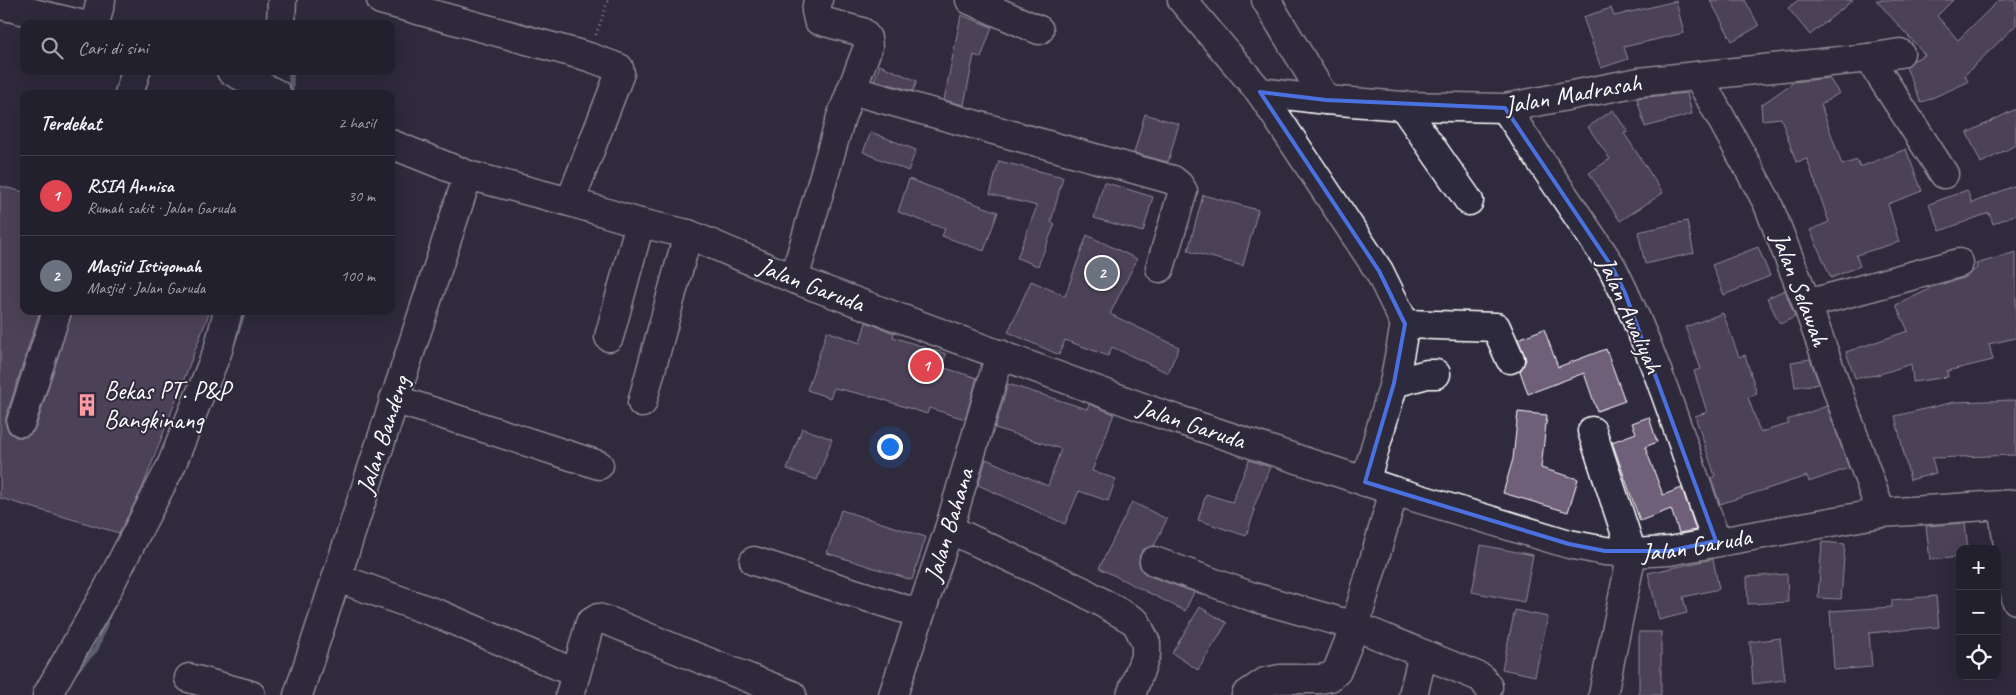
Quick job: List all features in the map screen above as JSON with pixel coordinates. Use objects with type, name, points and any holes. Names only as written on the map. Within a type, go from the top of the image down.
[{"type":"street","points":[[96,20],[101,0]]},
{"type":"street","points":[[281,20],[282,0]]},
{"type":"street","points":[[381,0],[618,66],[620,73],[570,202]]},
{"type":"street","points":[[794,279],[841,117],[868,47],[867,38],[862,32],[818,20],[816,11],[818,0]]},
{"type":"street","points":[[970,0],[1039,30]]},
{"type":"street","points":[[1182,0],[1260,92],[1379,271],[1405,324],[1394,383],[1365,482]]},
{"type":"street","points":[[1266,0],[1326,100]]},
{"type":"street","points":[[0,4],[64,20]]},
{"type":"street","name":"Jalan Madrasah","points":[[1260,92],[1326,100],[1403,106],[1505,108],[1639,82],[1869,58],[1900,53]]},
{"type":"street","points":[[1869,58],[1944,174]]},
{"type":"street","points":[[130,90],[135,75]]},
{"type":"street","points":[[241,75],[274,88]]},
{"type":"street","name":"Jalan Selawah","points":[[1698,76],[1768,202],[1807,304],[1881,512]]},
{"type":"street","points":[[851,90],[1172,180],[1183,191],[1160,268]]},
{"type":"street","points":[[1403,106],[1469,201]]},
{"type":"street","name":"Jalan Awaliyah","points":[[1505,108],[1612,267],[1625,293],[1646,343],[1716,541]]},
{"type":"street","name":"Jalan Garuda","points":[[395,146],[468,175],[640,223],[688,234],[794,279],[1158,413],[1365,482],[1569,544],[1605,551],[1632,553],[1669,551],[1881,512],[2009,505]]},
{"type":"street","name":"Jalan Bandeng","points":[[298,695],[338,578],[394,399],[468,175]]},
{"type":"street","points":[[609,336],[640,223]]},
{"type":"street","points":[[642,403],[688,234]]},
{"type":"street","points":[[1807,304],[1959,263]]},
{"type":"street","points":[[20,422],[56,315]]},
{"type":"street","points":[[47,695],[106,592],[171,466],[218,350],[227,315]]},
{"type":"street","points":[[1405,324],[1496,327],[1510,358]]},
{"type":"street","name":"Jalan Bahana","points":[[893,695],[949,529],[1000,354]]},
{"type":"street","points":[[1394,383],[1427,374],[1436,374]]},
{"type":"street","points":[[394,399],[599,465]]},
{"type":"street","points":[[1592,431],[1632,553],[1603,695]]},
{"type":"street","points":[[1246,695],[1265,682],[1280,679],[1312,680],[1330,677],[1337,671],[1355,626],[1394,491]]},
{"type":"street","points":[[2009,505],[2016,600]]},
{"type":"street","points":[[949,529],[1080,590],[1136,622],[1143,634],[1146,648],[1131,695]]},
{"type":"street","points":[[754,561],[920,614]]},
{"type":"street","points":[[1154,561],[1253,598],[1355,626],[1482,678],[1488,687]]},
{"type":"street","points":[[338,578],[441,615],[573,684],[590,623],[598,618],[792,695]]},
{"type":"street","points":[[1413,695],[1422,654]]},
{"type":"street","points":[[189,678],[251,695]]},
{"type":"path","points":[[589,57],[608,0]]},
{"type":"highlighted area","points":[[1260,92],[1326,100],[1505,108],[1612,267],[1625,293],[1716,541],[1669,551],[1605,551],[1569,544],[1365,482],[1394,383],[1405,324],[1379,271]]},
{"type":"building","points":[[1710,0],[1745,0],[1759,26],[1732,41]]},
{"type":"building","points":[[1798,0],[1853,0],[1810,35],[1788,8]]},
{"type":"building","points":[[1876,0],[1953,0],[1937,16],[1958,40],[1999,0],[2016,0],[2016,25],[1965,75],[1968,82],[1921,103],[1906,67],[1914,60],[1925,55]]},
{"type":"building","points":[[1676,1],[1684,33],[1624,47],[1628,59],[1601,68],[1583,17],[1611,8],[1614,16]]},
{"type":"building","points":[[961,15],[992,27],[981,58],[974,55],[964,105],[944,100]]},
{"type":"building","points":[[880,65],[917,81],[913,91],[874,80]]},
{"type":"building","points":[[1829,78],[1839,93],[1821,105],[1842,165],[1857,160],[1860,167],[1906,149],[1922,191],[1888,204],[1899,242],[1856,255],[1860,266],[1831,278],[1810,230],[1829,222],[1807,159],[1796,162],[1781,118],[1762,120],[1761,105],[1794,82]]},
{"type":"building","points":[[1687,93],[1692,114],[1645,127],[1637,98]]},
{"type":"building","points":[[2016,109],[2016,145],[1981,163],[1967,133]]},
{"type":"building","points":[[1613,110],[1628,132],[1624,133],[1663,193],[1620,221],[1589,173],[1610,159],[1588,127]]},
{"type":"building","points":[[1145,114],[1179,124],[1168,162],[1134,153]]},
{"type":"building","points":[[871,132],[916,150],[908,171],[863,152]]},
{"type":"building","points":[[999,161],[1063,177],[1051,222],[1055,224],[1038,266],[1017,258],[1037,206],[990,194]]},
{"type":"building","points":[[909,179],[998,212],[984,251],[942,236],[945,229],[898,212]]},
{"type":"building","points":[[1104,182],[1153,197],[1143,232],[1094,218]]},
{"type":"building","points":[[2016,185],[2016,214],[1993,224],[1989,213],[1940,231],[1929,204],[1967,190],[1972,203]]},
{"type":"building","name":"Bekas PT. P&P Bangkinang","points":[[0,186],[20,191],[20,315],[39,315],[6,417],[6,426],[9,432],[16,437],[25,437],[32,433],[36,427],[71,315],[208,315],[142,489],[119,533],[0,498]]},
{"type":"building","points":[[1203,195],[1258,210],[1243,266],[1188,251]]},
{"type":"building","points":[[1687,221],[1694,253],[1645,264],[1638,232]]},
{"type":"building","points":[[1087,235],[1137,259],[1110,314],[1179,347],[1168,373],[1112,347],[1108,356],[1065,340],[1059,355],[1008,332],[1031,281],[1065,296]]},
{"type":"building","points":[[1758,247],[1770,276],[1724,295],[1712,265]]},
{"type":"building","points":[[2016,252],[2016,338],[1989,344],[1993,360],[1947,371],[1948,377],[1913,382],[1911,364],[1877,375],[1855,378],[1846,352],[1908,331],[1896,305],[1928,290],[1928,288],[1964,278],[1977,268],[1976,264]]},
{"type":"building","points":[[1785,290],[1795,317],[1780,324],[1767,298]]},
{"type":"building","points":[[1723,313],[1739,357],[1745,355],[1757,394],[1748,397],[1760,432],[1789,424],[1787,420],[1827,406],[1849,468],[1809,482],[1807,476],[1720,504],[1711,478],[1715,476],[1695,416],[1707,412],[1694,371],[1701,369],[1685,327]]},
{"type":"building","points":[[866,322],[894,333],[893,337],[946,354],[942,367],[977,378],[965,419],[929,408],[927,414],[878,398],[834,388],[830,398],[807,390],[827,331],[860,343]]},
{"type":"building","points":[[1544,329],[1558,367],[1606,349],[1625,401],[1597,411],[1584,373],[1528,394],[1520,371],[1526,360],[1518,339]]},
{"type":"building","points":[[1810,359],[1819,384],[1795,387],[1791,362]]},
{"type":"building","points":[[1008,384],[1087,409],[1089,404],[1114,414],[1092,471],[1116,479],[1108,501],[1079,491],[1065,524],[978,485],[986,459],[1048,486],[1061,449],[995,428]]},
{"type":"building","points":[[2016,400],[2016,455],[1932,458],[1936,473],[1910,480],[1895,416],[1954,402]]},
{"type":"building","points":[[1518,412],[1547,415],[1541,468],[1578,479],[1568,512],[1503,493],[1513,459]]},
{"type":"building","points":[[1649,417],[1657,442],[1645,447],[1663,495],[1682,488],[1696,530],[1679,533],[1671,509],[1640,521],[1612,442],[1636,433],[1632,423]]},
{"type":"building","points":[[802,428],[832,439],[817,480],[787,469]]},
{"type":"building","points":[[1249,460],[1270,467],[1253,509],[1255,510],[1246,536],[1198,520],[1206,494],[1232,502]]},
{"type":"building","points":[[1132,502],[1167,519],[1154,546],[1144,549],[1140,555],[1139,564],[1142,571],[1149,576],[1194,592],[1185,611],[1099,568]]},
{"type":"building","points":[[841,510],[926,537],[912,580],[827,553]]},
{"type":"building","points":[[1965,523],[1968,545],[1956,545],[1956,557],[1930,560],[1926,526]]},
{"type":"building","points":[[1822,542],[1845,544],[1841,599],[1818,598]]},
{"type":"building","points":[[1481,545],[1533,555],[1524,602],[1472,592]]},
{"type":"building","points":[[1713,559],[1719,589],[1683,597],[1687,613],[1659,620],[1648,573]]},
{"type":"building","points":[[1787,574],[1788,602],[1748,604],[1747,577]]},
{"type":"building","points":[[1936,596],[1939,627],[1869,633],[1872,667],[1834,670],[1830,611],[1892,607],[1892,600]]},
{"type":"building","points":[[1200,607],[1227,623],[1198,670],[1172,653]]},
{"type":"building","points":[[1515,610],[1548,617],[1535,676],[1502,669]]},
{"type":"building","points":[[1639,632],[1661,632],[1661,695],[1639,695]]},
{"type":"building","points":[[1780,638],[1785,680],[1753,684],[1750,642]]},
{"type":"waterway","points":[[291,75],[291,90]]},
{"type":"waterway","points":[[233,343],[243,315]]},
{"type":"waterway","points":[[74,672],[96,649],[110,610]]},
{"type":"place","name":"Masjid Istiqomah","points":[[1102,273]]},
{"type":"place","name":"RSIA Annisa","points":[[926,366]]},
{"type":"place","name":"Bekas PT. P&P Bangkinang","points":[[87,405]]}]
